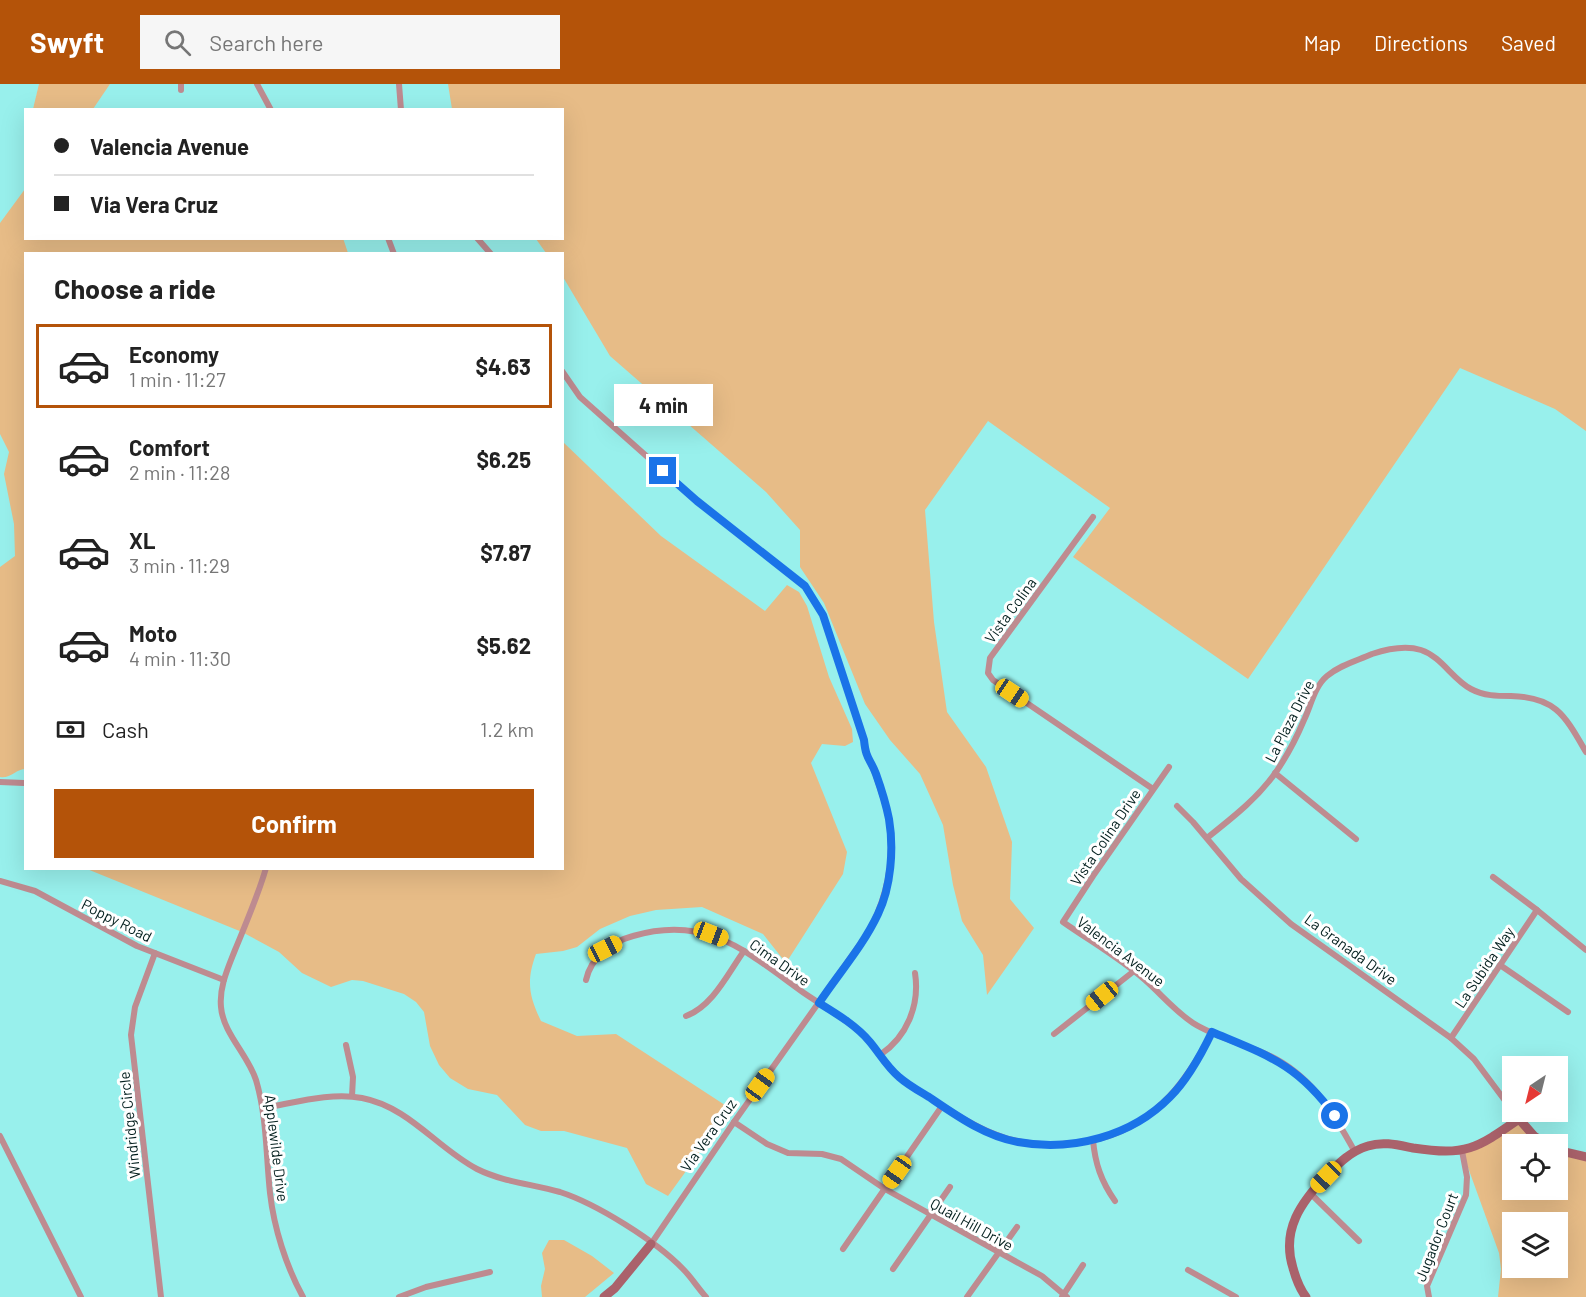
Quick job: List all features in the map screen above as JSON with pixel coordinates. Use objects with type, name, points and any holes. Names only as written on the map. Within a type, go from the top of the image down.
[{"type":"street","points":[[257,84],[270,108]]},
{"type":"street","points":[[399,84],[400,108]]},
{"type":"street","points":[[479,240],[489,252]]},
{"type":"street","name":"Via Vera Cruz","points":[[564,374],[580,397],[697,501],[805,586],[823,615],[864,740],[865,756],[875,772],[889,819],[891,848],[888,882],[879,912],[868,933],[651,1244],[615,1288],[604,1297]]},
{"type":"street","name":"Vista Colina","points":[[1093,517],[990,658],[988,673],[993,680],[1153,789]]},
{"type":"street","name":"La Plaza Drive","points":[[1207,838],[1248,805],[1275,773],[1289,752],[1317,688],[1324,678],[1338,667],[1384,650],[1407,648],[1420,650],[1434,657],[1471,689],[1495,696],[1529,696],[1551,705],[1569,723],[1586,752]]},
{"type":"street","name":"Vista Colina Drive","points":[[1063,922],[1168,767]]},
{"type":"street","points":[[1275,773],[1356,839]]},
{"type":"street","points":[[0,782],[24,783]]},
{"type":"street","name":"La Granada Drive","points":[[1177,806],[1241,879],[1291,924],[1451,1038],[1473,1059],[1502,1098]]},
{"type":"street","name":"Applewilde Drive","points":[[265,870],[224,980],[221,1007],[225,1023],[255,1078],[263,1108],[270,1196],[279,1240],[295,1283],[303,1297]]},
{"type":"street","points":[[1493,877],[1586,950]]},
{"type":"street","name":"Poppy Road","points":[[0,881],[35,891],[155,953],[224,980]]},
{"type":"street","name":"La Subida Way","points":[[1451,1038],[1537,910]]},
{"type":"street","name":"Valencia Avenue","points":[[1063,922],[1134,971],[1177,1012],[1195,1024],[1270,1056],[1302,1078],[1319,1094],[1335,1116],[1355,1152]]},
{"type":"street","name":"Cima Drive","points":[[586,980],[587,972],[595,959],[605,949],[628,938],[651,931],[687,929],[711,934],[744,951],[859,1030],[900,1078],[942,1106],[972,1125],[1017,1142],[1034,1144],[1069,1144],[1093,1140],[1125,1129],[1147,1116],[1183,1083],[1212,1032]]},
{"type":"street","points":[[686,1016],[710,999],[744,951]]},
{"type":"street","name":"Windridge Circle","points":[[155,953],[135,1007],[131,1035],[160,1297]]},
{"type":"street","points":[[1500,965],[1568,1012]]},
{"type":"street","points":[[1054,1035],[1134,971]]},
{"type":"street","points":[[880,1055],[903,1032],[913,1012],[916,998],[915,973]]},
{"type":"street","points":[[346,1045],[353,1077],[352,1096]]},
{"type":"street","points":[[263,1108],[352,1096],[387,1106],[415,1122],[466,1162],[480,1170],[507,1181],[557,1191],[582,1200],[604,1212],[682,1268],[706,1297]]},
{"type":"street","points":[[843,1249],[942,1106]]},
{"type":"street","name":"Quail Hill Drive","points":[[734,1122],[767,1144],[788,1153],[822,1154],[841,1159],[885,1189],[1042,1276],[1064,1296]]},
{"type":"street","points":[[1303,1296],[1289,1256],[1290,1230],[1310,1193],[1341,1161],[1368,1146],[1386,1143],[1440,1152],[1462,1151],[1488,1141],[1506,1122]]},
{"type":"street","name":"La Granada Drive","points":[[1521,1122],[1532,1134]]},
{"type":"street","points":[[0,1136],[81,1297]]},
{"type":"street","points":[[1093,1140],[1099,1173],[1104,1186],[1115,1201]]},
{"type":"street","name":"Jugador Court","points":[[1429,1297],[1427,1286],[1466,1195],[1467,1177],[1462,1151]]},
{"type":"street","points":[[1568,1153],[1586,1157]]},
{"type":"street","points":[[893,1269],[950,1187]]},
{"type":"street","points":[[1310,1193],[1359,1241]]},
{"type":"street","points":[[967,1297],[1017,1227]]},
{"type":"street","points":[[1064,1296],[1083,1265]]},
{"type":"street","points":[[1188,1270],[1236,1297]]},
{"type":"street","points":[[399,1297],[426,1287],[490,1272]]},
{"type":"shaded area","points":[[39,84],[110,84],[94,108],[33,108]]},
{"type":"shaded area","points":[[448,84],[1586,84],[1586,431],[1555,409],[1460,368],[1248,679],[1073,557],[1110,508],[988,421],[925,510],[934,622],[947,712],[986,767],[1012,842],[1010,899],[1034,928],[987,995],[983,955],[962,921],[953,885],[943,825],[920,774],[890,740],[865,704],[824,603],[800,567],[800,530],[766,492],[610,356],[564,279],[564,252],[545,252],[537,240],[564,240],[564,108],[452,108]]},
{"type":"shaded area","points":[[24,190],[24,240],[344,240],[348,252],[24,252],[24,770],[4,777],[0,777],[0,567],[15,556],[14,524],[4,474],[9,452],[0,434],[0,223]]},
{"type":"shaded area","points":[[564,443],[661,536],[765,611],[787,585],[799,592],[807,606],[829,677],[852,729],[853,742],[845,746],[822,744],[811,763],[847,852],[843,874],[786,963],[763,934],[702,907],[656,910],[630,916],[600,929],[577,947],[536,954],[531,972],[530,988],[541,1021],[577,1036],[616,1034],[731,1109],[668,1196],[646,1184],[627,1148],[564,1131],[541,1131],[525,1125],[497,1095],[468,1089],[450,1078],[439,1065],[430,1046],[424,1012],[416,1002],[404,994],[363,981],[352,980],[331,987],[302,973],[279,952],[242,932],[89,870],[564,870]]},
{"type":"shaded area","points":[[1513,1122],[1521,1122],[1535,1134],[1502,1134],[1502,1200],[1568,1200],[1568,1153],[1586,1158],[1586,1297],[1498,1297],[1501,1269],[1499,1253],[1462,1151]]},
{"type":"shaded area","points":[[549,1240],[564,1240],[592,1256],[614,1273],[585,1297],[542,1297],[541,1286],[545,1269],[542,1253]]},
{"type":"route","points":[[663,471],[697,501],[805,586],[823,615],[864,740],[865,756],[875,772],[889,819],[891,848],[888,882],[879,912],[868,933],[819,1003],[859,1030],[900,1078],[972,1125],[996,1136],[1017,1142],[1069,1144],[1105,1137],[1125,1129],[1147,1116],[1183,1083],[1212,1032],[1270,1056],[1289,1067],[1319,1094],[1335,1116]]}]
